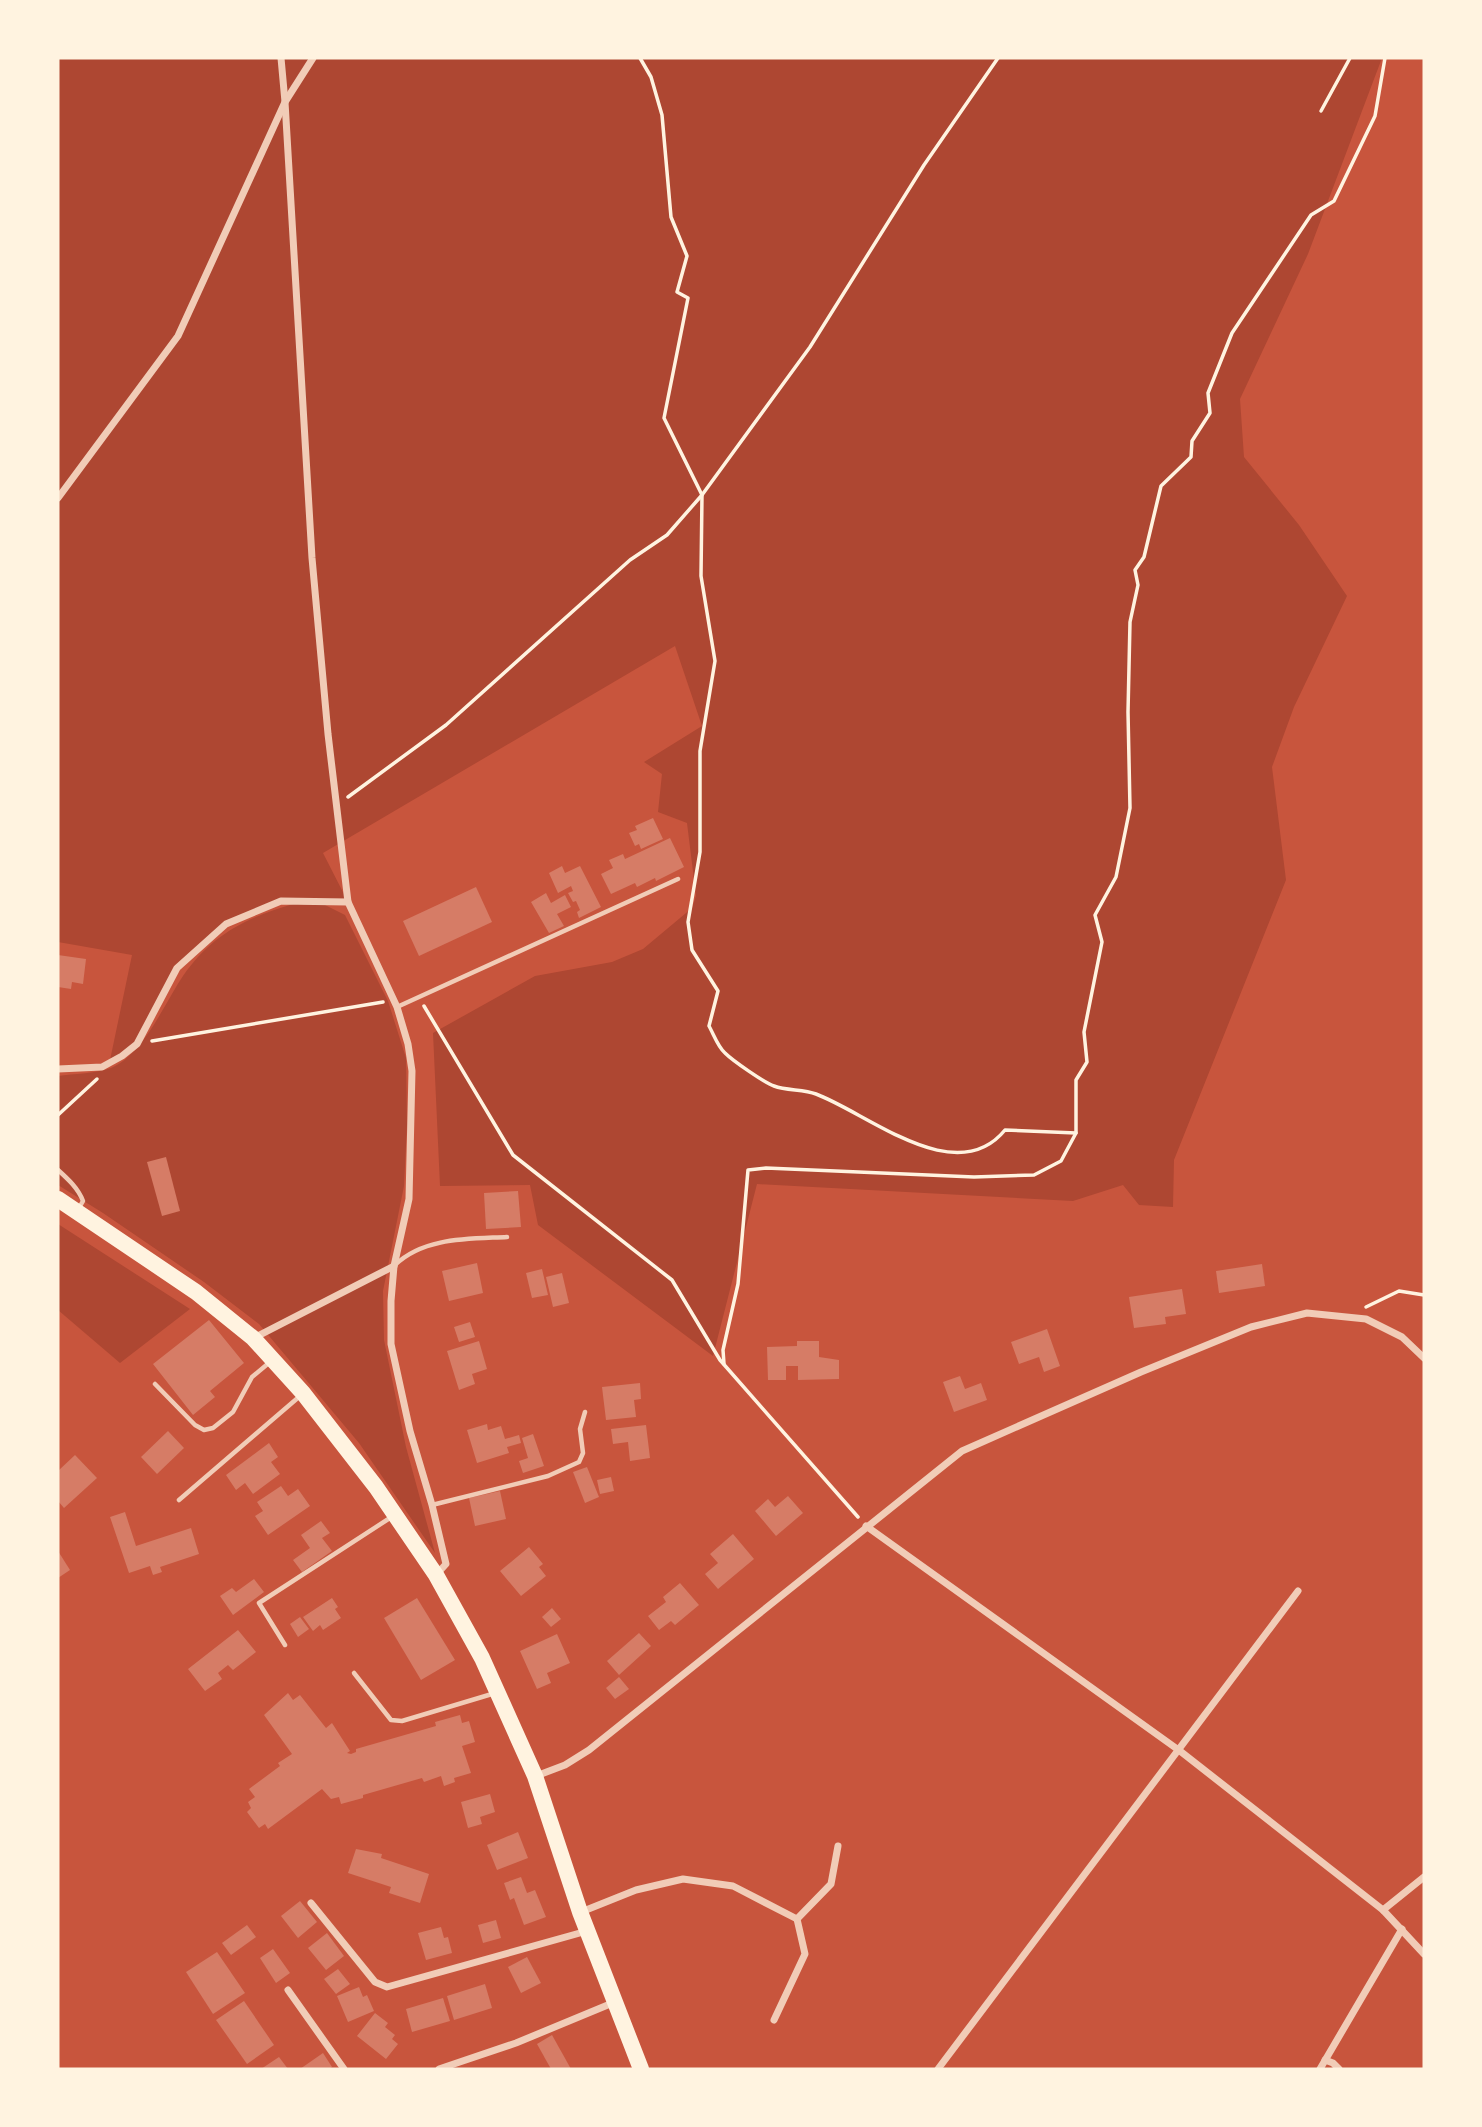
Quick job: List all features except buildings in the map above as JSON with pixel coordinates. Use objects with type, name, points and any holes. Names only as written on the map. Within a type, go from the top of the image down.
[{"type":"highway","points":[[58,1199],[196,1292],[253,1338],[303,1393],[376,1487],[436,1575],[482,1658],[535,1776],[580,1912],[641,2069]]},
{"type":"street","points":[[281,58],[312,558],[348,902],[395,1004],[408,1044],[413,1097],[409,1199],[394,1266],[391,1344],[410,1431],[446,1564],[436,1575]]},
{"type":"street","points":[[58,498],[178,336],[285,102],[313,58]]},
{"type":"street","points":[[58,1069],[103,1067],[137,1044],[177,968],[226,924],[282,901],[348,902]]},
{"type":"street","points":[[253,1338],[394,1266]]},
{"type":"street","points":[[535,1776],[565,1765],[590,1750],[962,1451],[1251,1327],[1307,1313],[1366,1319],[1402,1337],[1424,1359]]},
{"type":"street","points":[[866,1526],[1180,1751],[1383,1910],[1424,1954]]},
{"type":"street","points":[[938,2069],[1298,1591]]},
{"type":"street","points":[[797,1919],[831,1885],[838,1846]]},
{"type":"street","points":[[1383,1910],[1424,1877]]},
{"type":"street","points":[[580,1912],[636,1890],[683,1879],[733,1886],[797,1919],[805,1954],[774,2020]]},
{"type":"street","points":[[311,1903],[375,1982],[387,1987],[588,1931]]},
{"type":"street","points":[[1320,2069],[1402,1929]]},
{"type":"street","points":[[288,1990],[344,2069]]},
{"type":"street","points":[[439,2069],[516,2043],[615,2002]]},
{"type":"street","points":[[1325,2060],[1339,2069]]},
{"type":"lane","points":[[395,1004],[418,997],[678,879]]},
{"type":"lane","points":[[58,1170],[82,1199],[77,1211]]},
{"type":"lane","points":[[394,1266],[405,1255],[418,1248],[444,1242],[507,1237]]},
{"type":"lane","points":[[155,1384],[195,1425],[204,1430],[213,1428],[233,1412],[252,1377],[273,1359]]},
{"type":"lane","points":[[178,1500],[303,1393]]},
{"type":"lane","points":[[432,1505],[548,1476],[579,1462],[583,1453],[580,1429],[585,1412]]},
{"type":"lane","points":[[285,1645],[259,1604],[394,1515]]},
{"type":"lane","points":[[354,1673],[391,1720],[402,1721],[496,1692]]},
{"type":"path","points":[[640,58],[651,77],[662,115],[671,217],[687,256],[677,292],[688,299],[664,418],[702,495],[701,576],[715,661],[700,751],[700,852],[688,922],[692,950],[718,991],[709,1026],[724,1053],[774,1086],[815,1093],[915,1144],[939,1151],[968,1153],[996,1141],[1005,1130],[1076,1133]]},
{"type":"path","points":[[336,806],[446,725],[630,560],[667,535],[702,495],[810,347],[924,165],[998,58]]},
{"type":"path","points":[[1321,111],[1350,58]]},
{"type":"path","points":[[724,1364],[723,1350],[738,1284],[748,1170],[766,1168],[974,1177],[1034,1175],[1061,1161],[1076,1133],[1076,1080],[1087,1062],[1084,1032],[1101,942],[1094,915],[1116,877],[1130,808],[1128,712],[1130,622],[1138,585],[1135,570],[1144,557],[1161,486],[1191,457],[1192,441],[1210,413],[1208,393],[1232,333],[1311,215],[1334,201],[1340,189],[1375,116],[1385,58]]},
{"type":"path","points":[[418,997],[513,1155],[672,1280],[724,1364],[866,1526]]},
{"type":"path","points":[[137,1044],[395,1004]]},
{"type":"path","points":[[58,1115],[122,1056]]},
{"type":"path","points":[[1349,1316],[1399,1291],[1424,1296]]},
{"type":"shaded area","points":[[58,58],[1382,58],[1308,254],[1240,399],[1244,457],[1299,525],[1347,596],[1294,707],[1272,767],[1286,880],[1174,1160],[1173,1207],[1139,1205],[1123,1185],[1073,1201],[757,1184],[713,1356],[538,1225],[530,1185],[440,1186],[433,1033],[535,976],[612,962],[643,949],[692,908],[696,896],[687,823],[658,812],[662,774],[644,762],[702,726],[675,646],[323,853],[348,902],[281,901],[226,924],[176,971],[137,1044],[109,1065],[132,955],[58,942]]},
{"type":"shaded area","points":[[293,904],[325,905],[345,915],[388,1001],[406,1058],[404,1186],[383,1291],[384,1340],[406,1447],[435,1553],[359,1443],[259,1324],[204,1282],[58,1185],[58,1076],[106,1070],[123,1061],[143,1040],[183,976],[206,949],[218,938],[245,922]]},
{"type":"shaded area","points":[[58,1224],[190,1309],[120,1363],[58,1310]]}]
